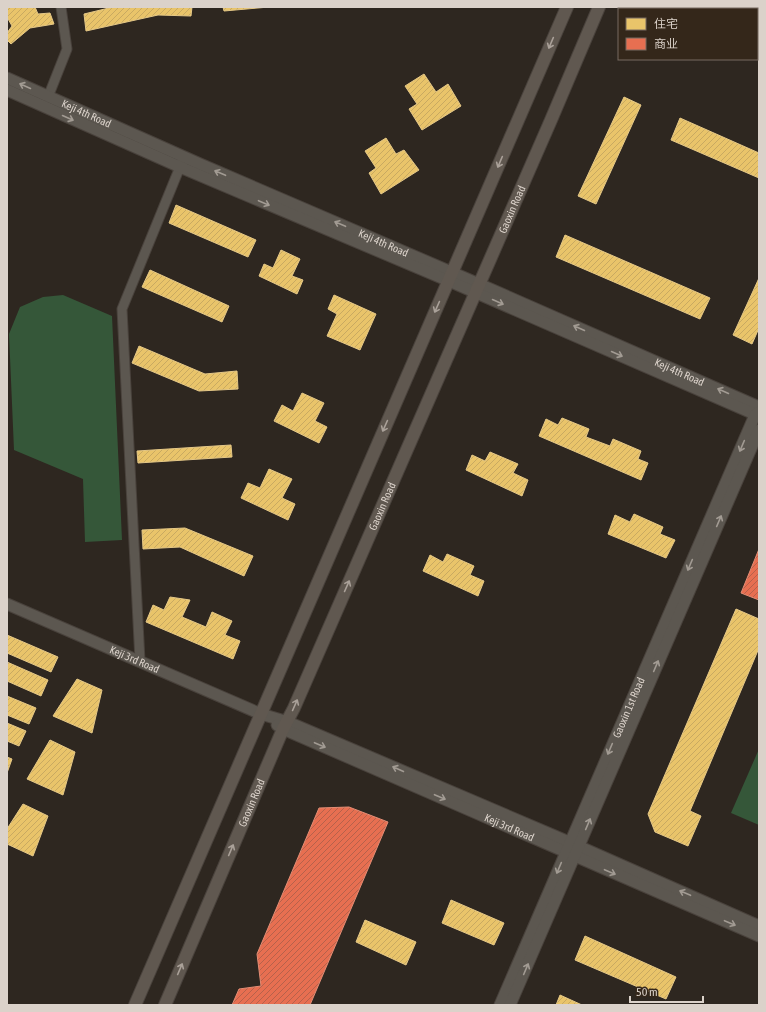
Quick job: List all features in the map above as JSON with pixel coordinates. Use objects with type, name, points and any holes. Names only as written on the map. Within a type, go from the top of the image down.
[{"type":"main road","points":[[135,1005],[567,7]]},
{"type":"main road","name":"Gaoxin Road","points":[[165,1005],[285,725],[551,120],[599,7]]},
{"type":"street","points":[[48,96],[67,49],[61,7]]},
{"type":"street","name":"Keji 4th Road","points":[[7,78],[48,96],[182,162]]},
{"type":"street","name":"Keji 4th Road","points":[[7,90],[182,162],[477,288],[758,412]]},
{"type":"street","points":[[140,661],[122,309],[182,162]]},
{"type":"street","name":"Gaoxin 1st Road","points":[[510,1005],[572,849],[758,412]]},
{"type":"street","name":"Gaoxin 1st Road","points":[[500,1005],[572,849],[759,430]]},
{"type":"street","name":"Keji 3rd Road","points":[[7,604],[572,849],[759,926]]},
{"type":"street","name":"Keji 3rd Road","points":[[572,849],[759,936]]},
{"type":"green space","points":[[63,295],[112,316],[122,540],[85,542],[83,479],[14,450],[9,334],[20,307],[43,297]]},
{"type":"green space","points":[[759,749],[759,825],[731,813]]},
{"type":"building: 住宅","points":[[8,7],[35,7],[38,14],[50,13],[54,24],[30,28],[11,44],[7,40],[7,33],[12,26],[7,17]]},
{"type":"building: 住宅","points":[[113,7],[192,7],[191,16],[158,15],[86,31],[84,14]]},
{"type":"building: 住宅","points":[[223,7],[269,7],[224,11]]},
{"type":"building: 住宅","points":[[424,74],[436,92],[448,84],[461,106],[422,130],[409,109],[417,104],[405,86]]},
{"type":"building: 住宅","points":[[624,97],[641,105],[596,204],[578,196]]},
{"type":"building: 住宅","points":[[680,118],[759,153],[759,178],[671,140]]},
{"type":"building: 住宅","points":[[386,138],[396,154],[404,150],[419,170],[381,194],[369,173],[376,168],[365,151]]},
{"type":"building: 住宅","points":[[176,205],[256,240],[248,257],[169,223]]},
{"type":"building: 住宅","points":[[565,235],[710,298],[700,319],[556,257]]},
{"type":"building: 住宅","points":[[281,250],[300,259],[292,276],[303,280],[297,294],[259,276],[264,264],[273,268]]},
{"type":"building: 住宅","points":[[150,270],[229,306],[222,322],[142,287]]},
{"type":"building: 住宅","points":[[759,278],[759,328],[752,344],[733,335]]},
{"type":"building: 住宅","points":[[334,295],[376,314],[360,350],[327,336],[337,314],[328,309]]},
{"type":"building: 住宅","points":[[139,346],[205,374],[237,371],[238,389],[199,391],[132,363]]},
{"type":"building: 住宅","points":[[302,393],[324,403],[315,421],[327,427],[319,443],[274,421],[282,405],[293,411]]},
{"type":"building: 住宅","points":[[562,418],[589,429],[586,437],[610,446],[613,439],[641,451],[638,459],[648,463],[641,480],[539,436],[546,419],[558,425]]},
{"type":"building: 住宅","points":[[231,445],[232,457],[138,463],[137,451]]},
{"type":"building: 住宅","points":[[490,452],[518,464],[513,473],[528,480],[522,496],[466,470],[472,455],[485,461]]},
{"type":"building: 住宅","points":[[269,469],[292,479],[282,498],[295,504],[288,520],[241,498],[248,483],[260,488]]},
{"type":"building: 住宅","points":[[634,514],[663,527],[660,534],[675,540],[666,558],[608,534],[615,515],[630,522]]},
{"type":"building: 住宅","points":[[185,528],[253,556],[244,576],[180,547],[143,549],[142,530]]},
{"type":"building: 住宅","points":[[447,554],[474,566],[470,575],[484,581],[478,596],[423,571],[430,555],[443,562]]},
{"type":"building: 住宅","points":[[170,597],[190,600],[182,617],[206,627],[212,612],[232,621],[225,635],[240,641],[233,659],[146,622],[153,605],[164,610]]},
{"type":"building: 住宅","points":[[736,609],[759,619],[759,648],[690,811],[701,816],[688,846],[655,832],[648,814]]},
{"type":"building: 住宅","points":[[7,635],[58,657],[51,672],[7,653]]},
{"type":"building: 住宅","points":[[7,662],[48,680],[41,696],[7,681]]},
{"type":"building: 住宅","points":[[77,679],[102,690],[92,733],[53,716]]},
{"type":"building: 住宅","points":[[7,696],[36,708],[29,724],[7,715]]},
{"type":"building: 住宅","points":[[7,723],[26,731],[19,746],[7,741]]},
{"type":"building: 住宅","points":[[50,740],[75,752],[63,795],[27,779]]},
{"type":"building: 住宅","points":[[7,757],[12,759],[7,773]]},
{"type":"building: 住宅","points":[[23,804],[48,816],[33,856],[7,844],[7,829]]},
{"type":"building: 住宅","points":[[451,900],[504,923],[494,945],[442,923]]},
{"type":"building: 住宅","points":[[365,920],[416,942],[406,965],[356,942]]},
{"type":"building: 住宅","points":[[585,936],[676,977],[666,999],[575,960]]},
{"type":"building: 住宅","points":[[560,995],[582,1005],[556,1005]]},
{"type":"building: 商业","points":[[657,7],[742,7],[742,8]]},
{"type":"building: 商业","points":[[759,549],[759,600],[741,593]]},
{"type":"building: 商业","points":[[349,807],[388,822],[310,1005],[232,1005],[239,989],[261,986],[257,954],[319,808]]}]
